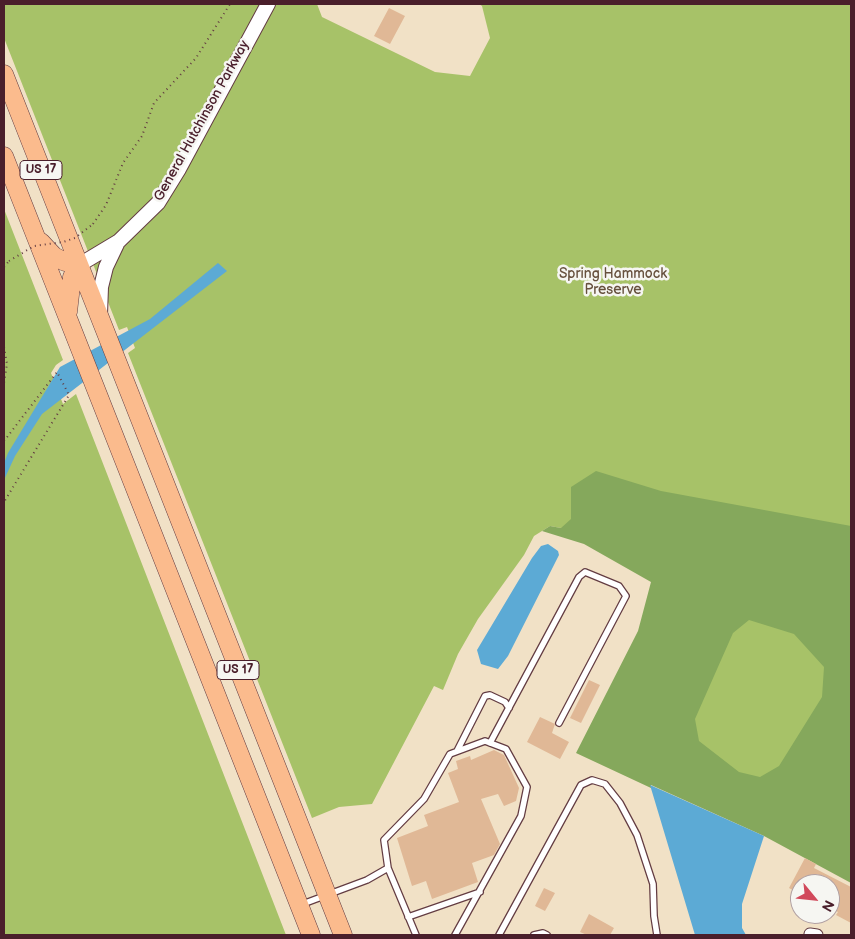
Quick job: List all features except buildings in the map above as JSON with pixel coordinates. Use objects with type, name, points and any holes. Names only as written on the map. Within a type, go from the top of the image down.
[{"type":"main road","name":"US 17","points":[[4,74],[343,935]]},
{"type":"main road","name":"US 17","points":[[4,156],[311,935]]},
{"type":"main road","points":[[34,234],[54,256],[65,262],[79,265],[72,277],[68,320]]},
{"type":"street","name":"General Hutchinson Parkway","points":[[79,265],[119,241],[138,224],[162,196],[268,4]]},
{"type":"street","points":[[102,324],[101,287],[111,254],[119,241]]},
{"type":"lane","points":[[490,743],[579,577],[585,572],[597,575],[619,586],[626,596],[559,723]]},
{"type":"lane","points":[[457,751],[484,696],[490,695],[505,702],[509,708]]},
{"type":"lane","points":[[416,935],[388,868],[384,840],[424,799],[450,754],[484,741],[506,749],[527,787],[522,816],[454,935]]},
{"type":"lane","points":[[499,935],[581,785],[592,780],[605,784],[620,803],[637,835],[653,884],[654,916],[657,935]]},
{"type":"lane","points":[[299,906],[367,880],[388,868]]},
{"type":"lane","points":[[408,917],[480,892]]},
{"type":"lane","points":[[534,935],[543,933],[547,935]]},
{"type":"path","points":[[4,267],[9,261],[34,246],[63,242],[75,238],[93,224],[106,205],[124,163],[142,136],[154,103],[196,58],[230,4]]},
{"type":"path","points":[[4,348],[6,364],[4,383]]},
{"type":"path","points":[[4,441],[57,372],[69,395],[4,502]]},
{"type":"green space","name":"Spring Hammock Preserve","points":[[4,4],[317,4],[322,17],[435,72],[470,76],[490,38],[482,6],[479,4],[851,4],[851,871],[590,740],[674,581],[561,528],[550,526],[534,536],[524,555],[478,619],[458,654],[443,690],[434,686],[372,804],[339,807],[312,818],[128,353],[135,348],[127,327],[119,330],[4,38]]},
{"type":"green space","points":[[4,209],[63,360],[56,365],[51,373],[59,394],[63,404],[76,394],[286,935],[4,935]]},
{"type":"green space","points":[[596,471],[661,491],[851,526],[851,883],[840,877],[840,874],[834,874],[764,836],[651,785],[651,788],[576,753],[638,631],[651,582],[584,544],[542,531],[550,526],[561,528],[571,519],[571,487]],"holes":[[[749,620],[794,634],[824,667],[822,697],[779,766],[760,777],[739,772],[699,741],[695,719],[733,633]]]},
{"type":"water","points":[[218,263],[227,271],[42,414],[15,456],[4,480],[4,463],[8,453],[60,367],[150,319]]},
{"type":"water","points":[[548,544],[558,551],[559,555],[508,656],[498,669],[481,664],[477,650],[532,558],[541,546]]},
{"type":"water","points":[[650,785],[764,836],[742,904],[742,928],[746,935],[695,935]]}]
